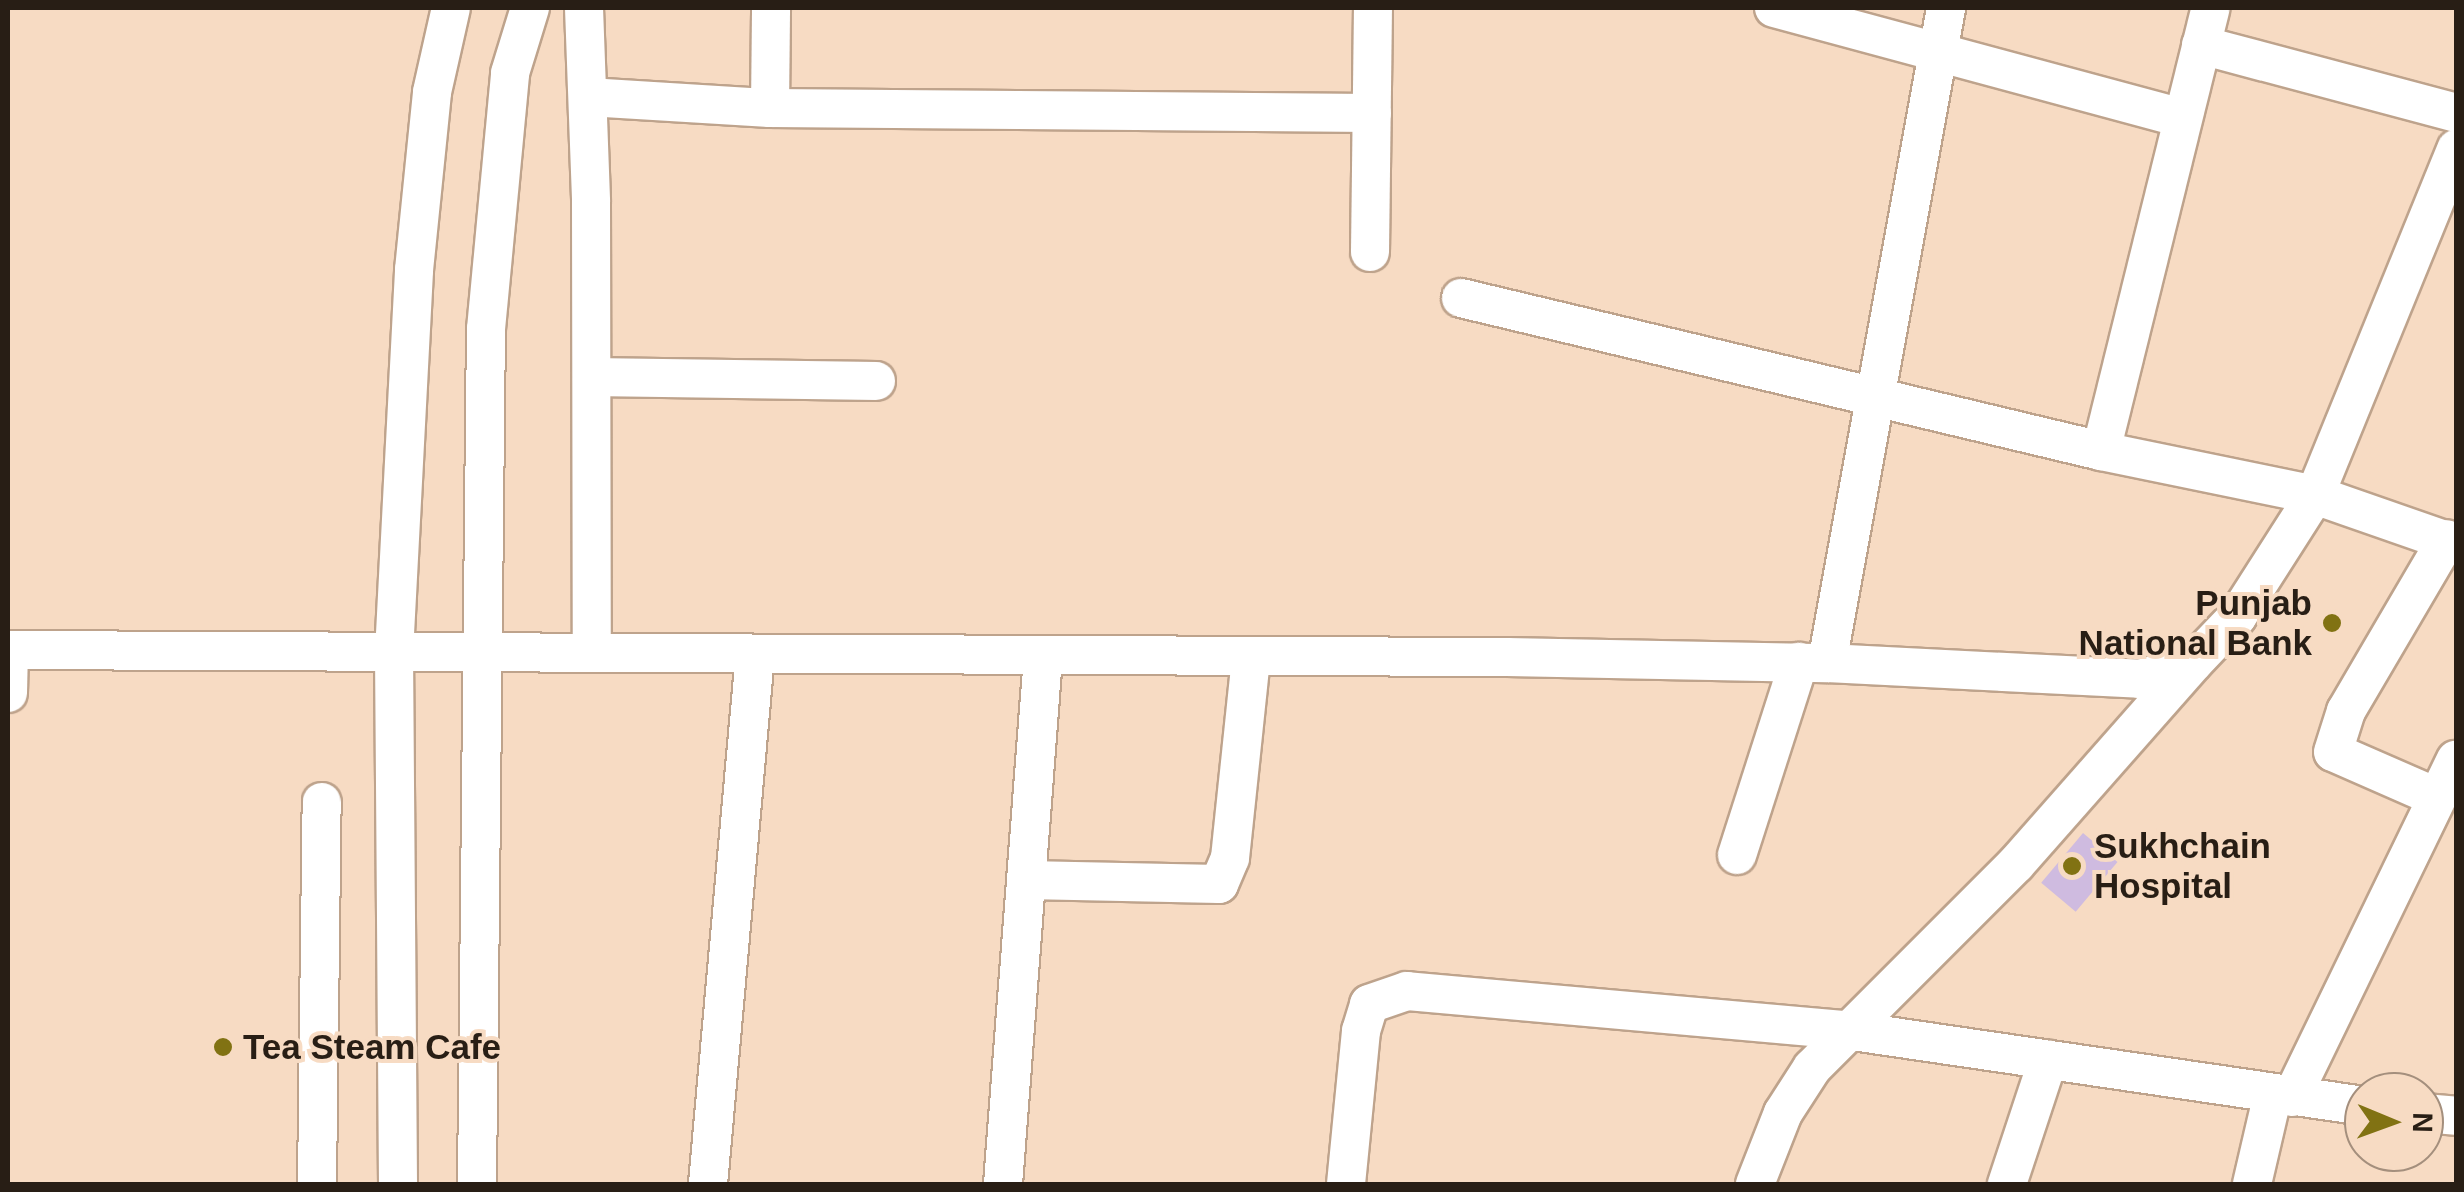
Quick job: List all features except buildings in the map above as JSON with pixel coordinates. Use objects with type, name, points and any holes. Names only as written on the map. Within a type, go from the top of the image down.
[{"type":"street","points":[[398,1184],[394,653],[414,270],[432,92],[451,8]]},
{"type":"street","points":[[477,1184],[486,329],[496,182],[510,73],[530,8]]},
{"type":"street","points":[[584,8],[592,377],[592,653]]},
{"type":"street","points":[[770,108],[772,8]]},
{"type":"street","points":[[1370,252],[1373,8]]},
{"type":"street","points":[[1774,8],[2182,118]]},
{"type":"street","points":[[1737,855],[1813,662],[1874,396],[1946,8]]},
{"type":"street","points":[[2101,451],[2210,8]]},
{"type":"street","points":[[2201,45],[2456,114]]},
{"type":"street","points":[[588,98],[770,108],[1372,113]]},
{"type":"street","points":[[1755,1184],[1784,1114],[1846,1030],[2016,864],[2237,617],[2315,495],[2456,149]]},
{"type":"street","points":[[1461,298],[2101,451],[2315,495],[2452,541],[2346,711],[2333,752],[2436,797]]},
{"type":"street","points":[[592,377],[876,381]]},
{"type":"street","points":[[8,693],[8,650],[1813,662],[2140,679],[2193,663]]},
{"type":"street","points":[[708,1184],[755,655]]},
{"type":"street","points":[[1003,1184],[1042,657]]},
{"type":"street","points":[[1026,880],[1219,884],[1230,858],[1251,657]]},
{"type":"street","points":[[2252,1184],[2282,1096],[2456,760]]},
{"type":"street","points":[[317,1184],[322,802]]},
{"type":"street","points":[[1346,1184],[1360,1030],[1369,1004],[1386,996],[1524,1000],[1846,1030],[2344,1104]]},
{"type":"street","points":[[2007,1184],[2048,1060]]},
{"type":"place","name":"Punjab National Bank","points":[[2332,623]]},
{"type":"place","name":"Sukhchain Hospital","points":[[2072,866]]},
{"type":"place","name":"Tea Steam Cafe","points":[[223,1047]]}]
